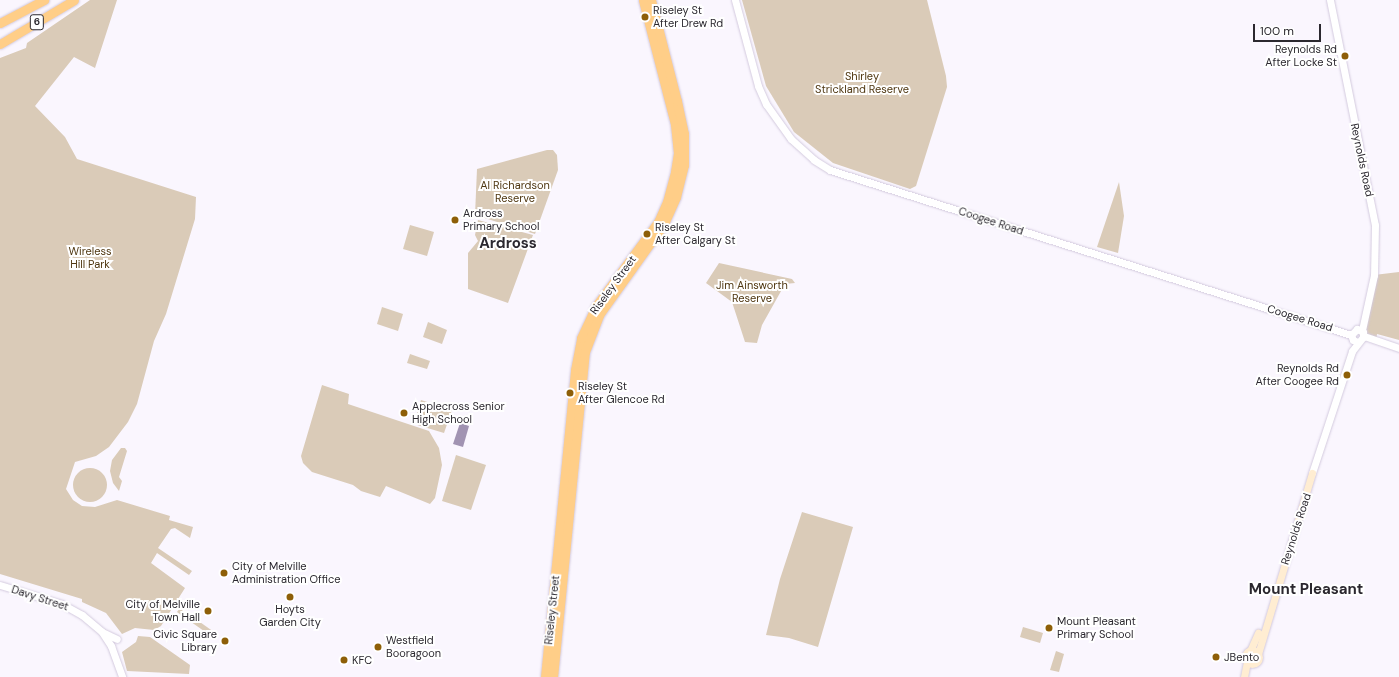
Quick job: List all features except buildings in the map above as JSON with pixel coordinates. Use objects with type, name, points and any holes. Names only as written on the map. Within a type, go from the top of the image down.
[{"type":"highway","name":"6","points":[[0,23],[44,0]]},
{"type":"highway","name":"6","points":[[0,44],[74,0]]},
{"type":"highway","name":"Riseley Street","points":[[553,677],[585,352],[599,315],[659,233],[672,185],[677,145],[672,111],[643,0]]},
{"type":"highway","name":"Riseley Street","points":[[545,677],[575,370],[581,338],[596,306],[661,223],[681,182],[685,145],[677,101],[651,0]]},
{"type":"main road","name":"Reynolds Road","points":[[1250,663],[1258,661],[1262,630],[1312,473]]},
{"type":"main road","name":"Reynolds Road","points":[[1248,677],[1250,663],[1245,656],[1250,651],[1262,630]]},
{"type":"main road","points":[[1250,651],[1258,654]]},
{"type":"main road","name":"Reynolds Road","points":[[1244,677],[1250,663]]},
{"type":"street","name":"Coogee Road","points":[[735,0],[758,86],[766,104],[791,139],[814,160],[830,170],[1399,348]]},
{"type":"street","name":"Reynolds Road","points":[[1312,473],[1362,321],[1374,275],[1375,226],[1330,0]]},
{"type":"street","name":"Davy Street","points":[[1,585],[70,607],[102,632],[110,646],[122,677]]},
{"type":"street","name":"Davy Street","points":[[96,627],[118,677]]},
{"type":"street","points":[[102,632],[117,638]]},
{"type":"green space","name":"Wireless Hill Park","points":[[90,0],[117,0],[95,68],[74,57],[35,106],[65,137],[77,159],[196,197],[195,219],[166,314],[154,341],[137,404],[128,422],[109,447],[96,456],[75,462],[66,489],[73,500],[82,506],[95,507],[117,500],[170,516],[169,520],[193,527],[190,538],[175,528],[171,529],[158,548],[192,571],[189,575],[157,553],[151,563],[185,588],[161,626],[154,630],[135,628],[122,634],[106,613],[82,602],[82,599],[0,574],[0,58],[26,48],[27,43]]},
{"type":"green space","name":"Shirley Strickland Reserve","points":[[742,0],[927,0],[946,76],[947,87],[916,186],[910,189],[833,163],[794,132],[766,86]]},
{"type":"green space","name":"Al Richardson Reserve","points":[[547,150],[553,150],[557,155],[558,170],[535,234],[475,215],[477,169]]},
{"type":"green space","points":[[1119,182],[1124,216],[1118,253],[1097,247]]},
{"type":"green space","points":[[478,220],[533,235],[508,303],[468,289],[468,253],[478,241],[475,235]]},
{"type":"green space","points":[[410,225],[434,232],[427,256],[403,249]]},
{"type":"green space","name":"Jim Ainsworth Reserve","points":[[719,263],[792,279],[795,283],[785,284],[762,325],[757,343],[745,342],[732,302],[706,283]]},
{"type":"green space","points":[[1399,272],[1399,340],[1377,334],[1376,341],[1364,336],[1374,275]]},
{"type":"green space","points":[[382,307],[403,314],[398,331],[377,324]]},
{"type":"green space","points":[[428,322],[447,330],[442,344],[423,337]]},
{"type":"green space","points":[[410,354],[430,361],[427,369],[407,363]]},
{"type":"green space","points":[[322,385],[349,394],[348,404],[429,431],[439,448],[442,465],[435,498],[430,504],[386,486],[380,497],[361,491],[353,485],[312,472],[303,463],[301,456]]},
{"type":"green space","points":[[421,400],[452,410],[444,433],[414,424]]},
{"type":"green space","points":[[121,448],[125,448],[127,451],[119,477],[122,481],[119,491],[113,483],[110,471],[112,460]]},
{"type":"green space","points":[[456,455],[486,465],[471,510],[442,501]]},
{"type":"green space","points":[[90,468],[102,473],[107,485],[102,497],[90,502],[78,497],[73,485],[78,473]]},
{"type":"green space","points":[[802,512],[853,527],[818,647],[789,638],[766,635],[780,579]]},
{"type":"green space","points":[[180,608],[214,632],[211,636],[177,612]]},
{"type":"green space","points":[[1023,627],[1043,633],[1040,643],[1020,637]]},
{"type":"green space","points":[[138,636],[150,637],[190,665],[189,674],[127,671],[122,652],[136,642]]},
{"type":"green space","points":[[1056,651],[1064,654],[1059,672],[1050,670]]},
{"type":"shaded area","points":[[460,423],[469,426],[463,447],[453,444]]},
{"type":"place","name":"Riseley St After Drew Rd","points":[[645,17]]},
{"type":"place","name":"Reynolds Rd After Locke St","points":[[1345,56]]},
{"type":"place","name":"Ardross Primary School","points":[[455,220]]},
{"type":"place","name":"Riseley St After Calgary St","points":[[647,234]]},
{"type":"place","name":"Reynolds Rd After Coogee Rd","points":[[1347,375]]},
{"type":"place","name":"Riseley St After Glencoe Rd","points":[[570,393]]},
{"type":"place","name":"Applecross Senior High School","points":[[404,413]]},
{"type":"place","name":"City of Melville Administration Office","points":[[224,573]]},
{"type":"place","name":"Hoyts Garden City","points":[[290,597]]},
{"type":"place","name":"City of Melville Town Hall","points":[[208,611]]},
{"type":"place","name":"Mount Pleasant Primary School","points":[[1049,628]]},
{"type":"place","name":"Civic Square Library","points":[[225,641]]},
{"type":"place","name":"Westfield Booragoon","points":[[378,647]]},
{"type":"place","name":"JBento","points":[[1216,657]]},
{"type":"place","name":"KFC","points":[[344,660]]},
{"type":"district","name":"Ardross","points":[[508,244]]},
{"type":"district","name":"Mount Pleasant","points":[[1306,590]]}]
